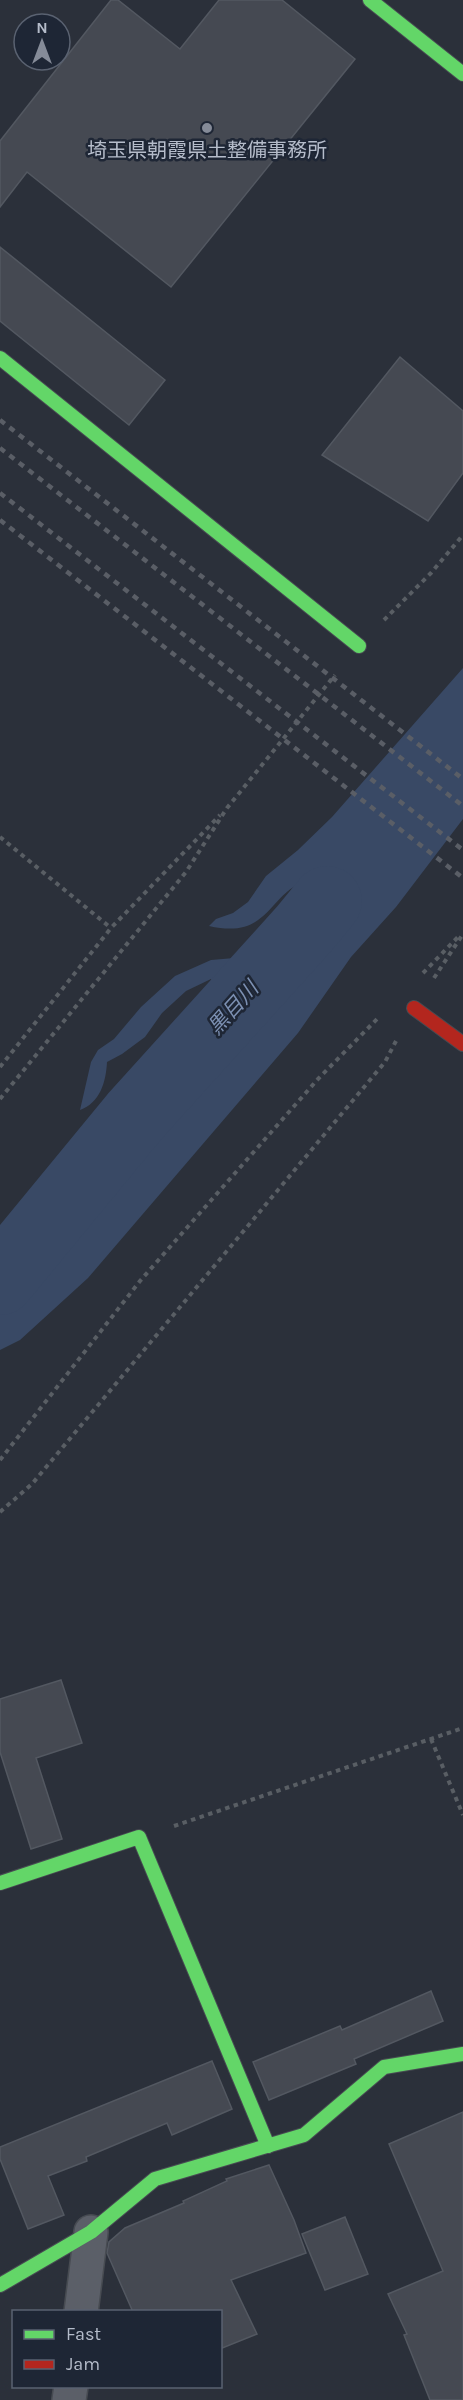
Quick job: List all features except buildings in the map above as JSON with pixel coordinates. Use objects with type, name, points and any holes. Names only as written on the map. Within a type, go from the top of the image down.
[{"type":"street","points":[[370,0],[463,74]]},
{"type":"street","points":[[0,358],[359,646]]},
{"type":"street","points":[[414,1008],[463,1044]]},
{"type":"street","points":[[0,1883],[139,1837],[268,2146]]},
{"type":"street","points":[[0,2285],[91,2232],[155,2179],[304,2135],[384,2067],[463,2054]]},
{"type":"street","points":[[81,2310],[91,2232]]},
{"type":"path","points":[[0,1067],[111,928],[227,808],[359,646],[431,573],[463,535]]},
{"type":"path","points":[[0,1099],[186,872],[227,808]]},
{"type":"path","points":[[0,837],[111,928]]},
{"type":"path","points":[[423,973],[463,933]]},
{"type":"path","points":[[0,1512],[32,1484],[385,1062],[414,1008],[463,933]]},
{"type":"path","points":[[0,1460],[140,1281],[318,1079],[382,1014]]},
{"type":"path","points":[[139,1837],[463,1728]]},
{"type":"path","points":[[431,1739],[463,1815]]},
{"type":"water","points":[[463,668],[463,819],[396,907],[351,957],[298,1033],[88,1278],[20,1340],[0,1350],[0,1246],[11,1239],[53,1184],[62,1180],[84,1190],[101,1190],[117,1174],[131,1145],[194,1081],[229,1028],[259,993],[266,981],[264,974],[224,996],[218,997],[211,979],[186,991],[162,1013],[145,1037],[107,1062],[101,1091],[93,1102],[80,1110],[91,1062],[98,1050],[114,1039],[141,1007],[175,976],[211,960],[246,957],[269,942],[281,921],[308,905],[313,880],[286,892],[258,920],[246,926],[230,929],[209,926],[216,919],[233,913],[248,902],[266,876],[298,850],[332,817]]},
{"type":"waterway","name":"黒目川","points":[[0,1280],[135,1116],[327,901]]},
{"type":"railway","points":[[0,420],[463,779]]},
{"type":"railway","points":[[0,448],[463,806]]},
{"type":"railway","points":[[0,493],[463,850]]},
{"type":"railway","points":[[0,520],[463,878]]},
{"type":"traffic: fast","points":[[370,0],[463,74]]},
{"type":"traffic: fast","points":[[0,358],[359,646]]},
{"type":"traffic: fast","points":[[0,1883],[139,1837],[268,2146]]},
{"type":"traffic: fast","points":[[0,2285],[91,2232],[155,2179],[304,2135],[384,2067],[463,2054]]},
{"type":"traffic: jam","points":[[414,1008],[463,1044]]},
{"type":"place","name":"埼玉県朝霞県土整備事務所","points":[[207,128]]}]
